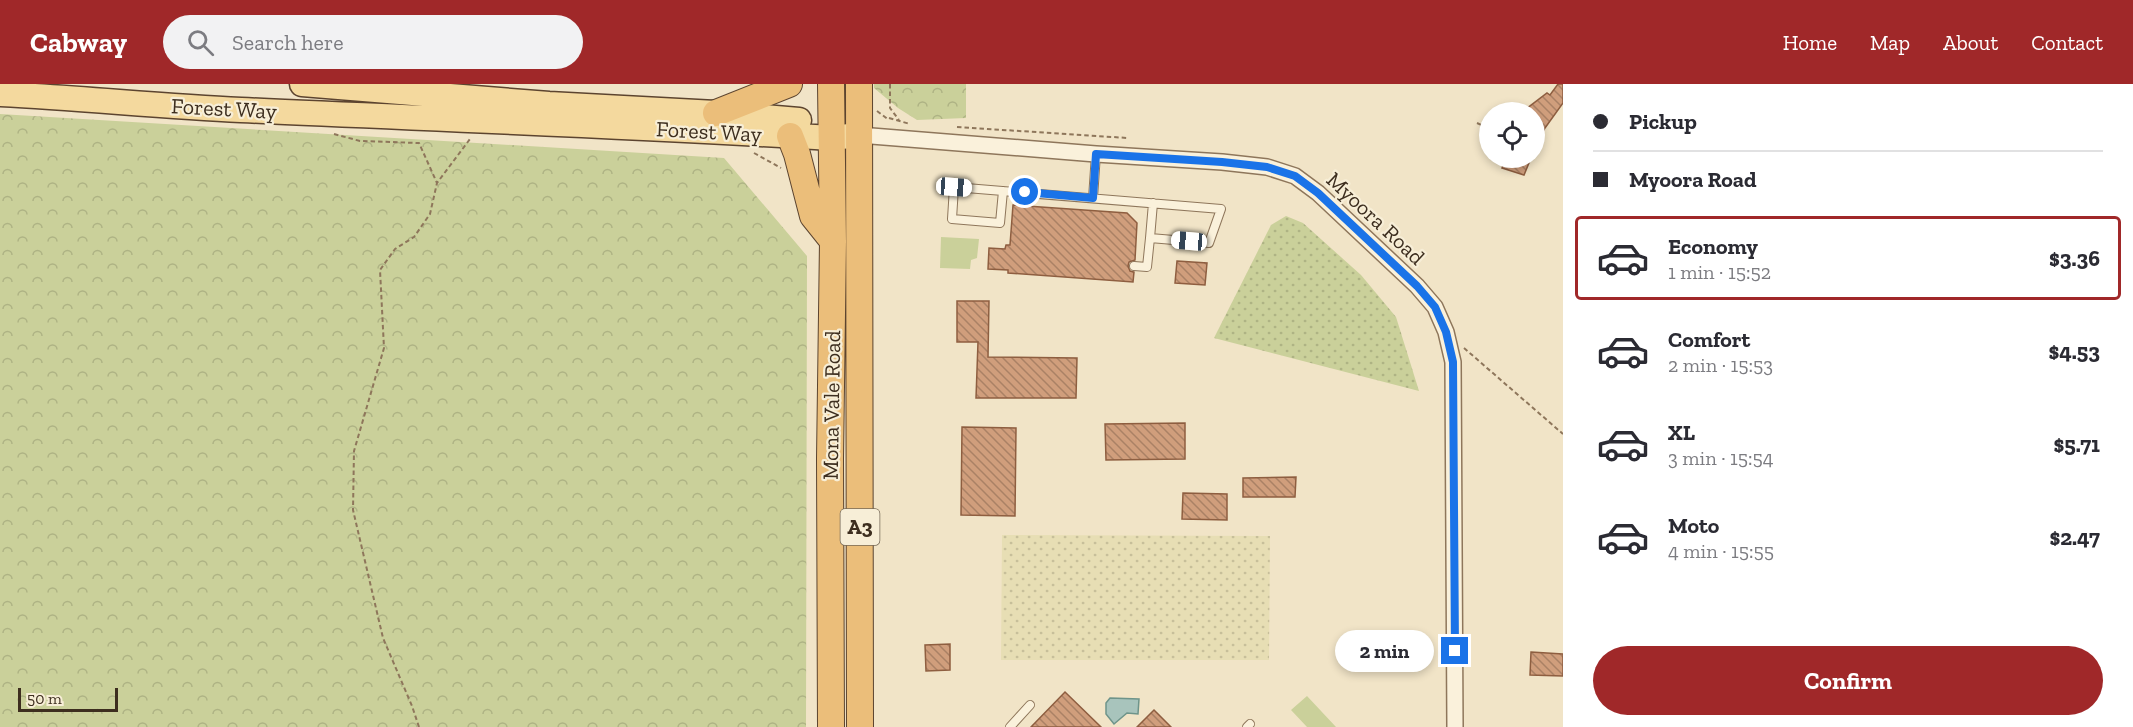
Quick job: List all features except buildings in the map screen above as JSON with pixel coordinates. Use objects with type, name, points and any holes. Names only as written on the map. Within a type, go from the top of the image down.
[{"type":"highway","points":[[716,113],[789,84]]},
{"type":"highway","name":"Mona Vale Road","points":[[831,84],[833,241],[830,459],[831,727]]},
{"type":"highway","name":"Mona Vale Road","points":[[859,84],[860,727]]},
{"type":"highway","points":[[789,136],[798,154],[813,216],[833,241]]},
{"type":"main road","name":"Forest Way","points":[[302,84],[549,104],[716,113],[859,135]]},
{"type":"main road","name":"Forest Way","points":[[16,91],[237,109],[789,136],[831,131]]},
{"type":"street","name":"Myoora Road","points":[[859,135],[1267,167],[1295,176],[1318,193],[1417,286],[1435,307],[1446,332],[1453,362],[1455,727]]},
{"type":"lane","points":[[1093,198],[1096,154]]},
{"type":"lane","points":[[1003,190],[1000,223],[952,219],[954,187],[1003,190],[1221,209],[1209,243],[1150,238]]},
{"type":"lane","points":[[1134,266],[1147,267],[1153,203]]},
{"type":"lane","points":[[1010,727],[1030,705]]},
{"type":"path","points":[[890,84],[890,108],[901,122]]},
{"type":"path","points":[[872,110],[914,125]]},
{"type":"path","points":[[889,125],[890,118]]},
{"type":"path","points":[[419,727],[383,638],[353,510],[354,451],[384,348],[380,270],[395,249],[414,237],[430,214],[436,183],[485,120]]},
{"type":"path","points":[[950,128],[968,127],[1128,138]]},
{"type":"path","points":[[752,152],[773,162],[787,173]]},
{"type":"path","points":[[1446,332],[1563,434]]},
{"type":"shaded area","points":[[1002,535],[1270,536],[1269,660],[1001,660]]},
{"type":"green space","points":[[874,84],[966,84],[966,118],[917,120],[874,88]]},
{"type":"green space","points":[[0,114],[724,158],[807,256],[806,727],[0,727]]},
{"type":"green space","points":[[1286,216],[1303,223],[1361,275],[1396,317],[1419,391],[1214,338],[1271,225]]},
{"type":"green space","points":[[941,237],[979,239],[977,258],[971,260],[970,269],[940,268]]},
{"type":"green space","points":[[1307,696],[1336,727],[1307,727],[1291,710]]},
{"type":"water","points":[[1110,698],[1139,699],[1138,714],[1127,713],[1114,724],[1106,714],[1106,703]]},
{"type":"route","points":[[1025,192],[1093,198],[1096,154],[1267,167],[1295,176],[1318,193],[1417,286],[1435,307],[1446,332],[1453,362],[1455,651]]}]
